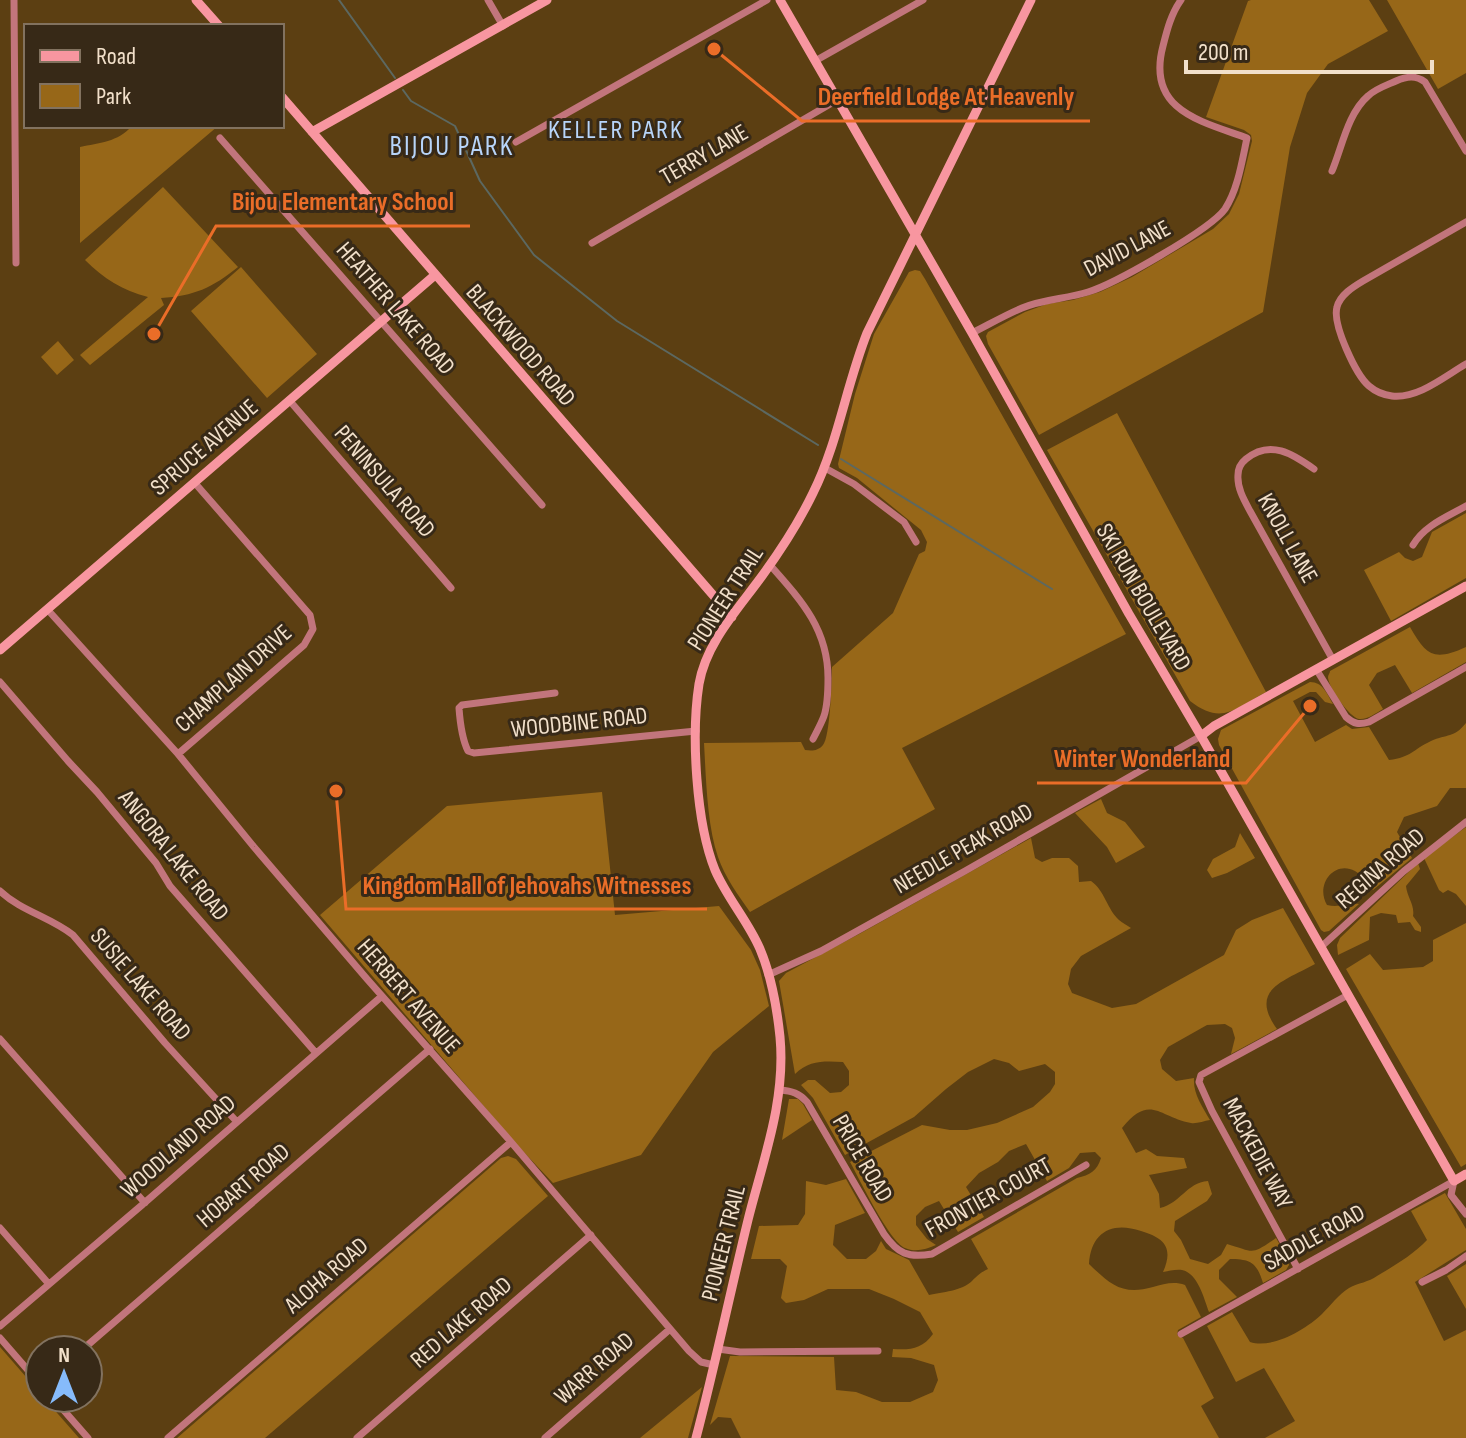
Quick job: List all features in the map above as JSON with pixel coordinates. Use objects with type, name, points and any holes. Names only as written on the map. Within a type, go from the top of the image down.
[{"type":"street","points":[[14,0],[16,263]]},
{"type":"street","points":[[196,0],[217,24]]},
{"type":"street","points":[[488,0],[503,26]]},
{"type":"street","points":[[312,132],[547,0]]},
{"type":"street","points":[[516,142],[767,0]]},
{"type":"street","name":"SKI RUN BOULEVARD","points":[[780,0],[1454,1181],[1451,1195],[1466,1214]]},
{"type":"street","points":[[815,61],[923,0]]},
{"type":"street","name":"PIONEER TRAIL","points":[[696,1438],[770,1142],[780,1090],[781,1053],[761,950],[722,884],[710,855],[703,822],[696,731],[704,665],[715,642],[770,565],[804,510],[825,468],[861,348],[874,317],[1031,0]]},
{"type":"street","name":"DAVID LANE","points":[[972,333],[1022,308],[1090,292],[1111,282],[1198,233],[1224,210],[1231,196],[1247,138],[1185,113],[1172,103],[1163,88],[1159,59],[1170,20],[1181,0]]},
{"type":"street","points":[[1332,171],[1351,123],[1368,95],[1411,76],[1419,78],[1434,95],[1465,146]]},
{"type":"street","name":"BLACKWOOD ROAD","points":[[284,99],[732,617]]},
{"type":"street","name":"TERRY LANE","points":[[592,243],[837,100]]},
{"type":"street","name":"HEATHER LAKE ROAD","points":[[220,138],[542,505]]},
{"type":"street","points":[[1466,222],[1347,292],[1337,304],[1335,317],[1361,376],[1379,393],[1394,397],[1413,394],[1466,364]]},
{"type":"street","name":"SPRUCE AVENUE","points":[[0,650],[435,275]]},
{"type":"street","name":"PENINSULA ROAD","points":[[289,400],[451,588]]},
{"type":"street","name":"KNOLL LANE","points":[[1314,469],[1298,457],[1279,449],[1265,449],[1252,454],[1240,464],[1237,477],[1250,511],[1333,660]]},
{"type":"street","points":[[825,468],[854,484],[904,522],[916,542]]},
{"type":"street","name":"CHAMPLAIN DRIVE","points":[[178,754],[304,645],[313,629],[310,615],[194,482]]},
{"type":"street","points":[[1413,545],[1428,528],[1466,506]]},
{"type":"street","points":[[770,565],[796,595],[825,644],[828,689],[824,715],[813,739]]},
{"type":"street","name":"NEEDLE PEAK ROAD","points":[[768,975],[821,951],[965,871],[1188,745],[1214,726],[1466,586]]},
{"type":"street","name":"HERBERT AVENUE","points":[[47,609],[178,754],[254,847],[670,1329],[701,1362],[714,1365]]},
{"type":"street","points":[[1316,669],[1346,717],[1360,725],[1466,667]]},
{"type":"street","name":"ANGORA LAKE ROAD","points":[[0,682],[97,792],[179,897],[316,1053]]},
{"type":"street","name":"WOODBINE ROAD","points":[[555,693],[462,705],[459,708],[468,751],[474,753],[696,731]]},
{"type":"street","name":"REGINA ROAD","points":[[1321,947],[1416,860],[1466,822]]},
{"type":"street","name":"SUSIE LAKE ROAD","points":[[0,891],[21,907],[54,922],[73,935],[237,1122]]},
{"type":"street","name":"MACKEDIE WAY","points":[[1298,1269],[1199,1082],[1201,1075],[1348,995]]},
{"type":"street","name":"WOODLAND ROAD","points":[[0,1326],[382,996]]},
{"type":"street","points":[[0,1039],[145,1203]]},
{"type":"street","name":"HOBART ROAD","points":[[100,1334],[430,1049]]},
{"type":"street","name":"PRICE ROAD","points":[[780,1090],[801,1094],[884,1234],[893,1247],[908,1255]]},
{"type":"street","name":"ALOHA ROAD","points":[[168,1438],[511,1142]]},
{"type":"street","name":"FRONTIER COURT","points":[[908,1255],[932,1254],[1086,1165]]},
{"type":"street","name":"SADDLE ROAD","points":[[1181,1334],[1466,1174]]},
{"type":"street","points":[[0,1228],[48,1283]]},
{"type":"street","name":"RED LAKE ROAD","points":[[357,1438],[591,1235]]},
{"type":"street","points":[[1422,1282],[1466,1256]]},
{"type":"street","name":"WARR ROAD","points":[[545,1438],[670,1329]]},
{"type":"street","points":[[0,1338],[24,1366]]},
{"type":"street","points":[[718,1349],[740,1352],[878,1351]]},
{"type":"street","points":[[67,1414],[88,1438]]},
{"type":"green space","points":[[1369,0],[1388,31],[1328,64],[1307,93],[1290,147],[1263,312],[1039,435],[986,336],[1025,312],[1100,292],[1132,277],[1213,229],[1229,214],[1239,194],[1251,135],[1206,117],[1248,1]]},
{"type":"green space","points":[[1387,0],[1466,0],[1466,73],[1438,89]]},
{"type":"green space","points":[[130,128],[216,128],[80,243],[80,147],[114,139]]},
{"type":"green space","points":[[163,187],[238,267],[202,290],[161,298],[164,305],[90,365],[80,355],[148,297],[114,283],[85,260]]},
{"type":"green space","points":[[241,267],[317,354],[267,398],[191,311]]},
{"type":"green space","points":[[920,271],[925,279],[1126,634],[902,748],[935,809],[750,912],[724,872],[714,844],[704,743],[801,742],[805,750],[821,747],[829,721],[832,667],[893,613],[919,554],[925,551],[927,542],[921,530],[857,478],[839,468],[838,464],[874,334],[909,272]]},
{"type":"green space","points":[[58,341],[74,360],[57,375],[41,357]]},
{"type":"green space","points":[[1117,413],[1266,692],[1229,712],[1211,712],[1190,701],[1047,450]]},
{"type":"green space","points":[[1466,513],[1466,578],[1391,621],[1364,570],[1399,552],[1413,561],[1422,557],[1432,532]]},
{"type":"green space","points":[[1410,627],[1426,650],[1432,653],[1446,654],[1466,647],[1466,662],[1412,693],[1395,665],[1377,673],[1369,685],[1383,709],[1365,718],[1355,717],[1332,688],[1328,677],[1330,671]]},
{"type":"green space","points":[[1310,682],[1321,686],[1333,704],[1325,702],[1316,692],[1293,701],[1315,742],[1346,725],[1352,729],[1369,727],[1389,760],[1403,757],[1431,741],[1454,733],[1466,723],[1466,788],[1450,788],[1437,806],[1404,817],[1397,832],[1412,858],[1373,890],[1358,873],[1347,868],[1329,876],[1323,890],[1327,905],[1359,904],[1324,932],[1218,739],[1221,730]]},
{"type":"green space","points":[[602,792],[615,915],[719,906],[751,950],[760,970],[769,1006],[713,1052],[641,1155],[553,1183],[320,915],[447,806]]},
{"type":"green space","points":[[1101,799],[1107,813],[1125,822],[1145,847],[1116,863],[1107,847],[1075,813]]},
{"type":"green space","points":[[1466,827],[1466,906],[1456,894],[1439,890],[1424,858]]},
{"type":"green space","points":[[1240,833],[1255,858],[1212,878],[1207,870],[1213,859],[1235,847]]},
{"type":"green space","points":[[1031,838],[1035,858],[1042,862],[1052,858],[1069,858],[1078,866],[1079,882],[1091,881],[1096,885],[1115,916],[1131,928],[1081,956],[1071,969],[1068,984],[1072,993],[1112,1008],[1136,1004],[1224,955],[1236,930],[1283,908],[1315,964],[1282,981],[1268,995],[1266,1004],[1277,1029],[1231,1054],[1235,1038],[1232,1028],[1225,1024],[1207,1025],[1168,1047],[1160,1060],[1162,1069],[1176,1081],[1194,1078],[1197,1095],[1210,1120],[1191,1123],[1148,1109],[1132,1117],[1122,1128],[1136,1153],[1146,1149],[1157,1156],[1184,1158],[1187,1168],[1149,1175],[1159,1194],[1160,1208],[1194,1185],[1208,1181],[1212,1194],[1207,1201],[1175,1221],[1174,1231],[1190,1259],[1208,1264],[1221,1255],[1227,1244],[1252,1251],[1276,1238],[1288,1259],[1286,1270],[1263,1283],[1252,1264],[1230,1259],[1219,1270],[1219,1279],[1237,1297],[1209,1312],[1200,1287],[1188,1272],[1163,1272],[1167,1250],[1156,1237],[1131,1228],[1112,1229],[1099,1237],[1091,1253],[1089,1264],[1110,1282],[1125,1289],[1173,1283],[1185,1285],[1201,1317],[1178,1330],[1177,1335],[1183,1338],[1214,1398],[1201,1406],[1219,1438],[741,1438],[731,1418],[718,1417],[710,1425],[730,1356],[834,1357],[836,1390],[856,1392],[882,1402],[910,1402],[933,1392],[938,1380],[934,1365],[911,1358],[892,1357],[893,1349],[916,1348],[933,1334],[920,1312],[869,1289],[828,1289],[804,1300],[786,1303],[781,1298],[787,1266],[780,1259],[751,1259],[759,1226],[798,1225],[805,1214],[806,1181],[826,1185],[846,1179],[865,1213],[835,1225],[833,1245],[847,1259],[866,1259],[876,1251],[881,1241],[886,1249],[909,1260],[929,1295],[963,1287],[988,1269],[971,1239],[1089,1174],[1097,1166],[1101,1158],[1095,1152],[1080,1153],[1069,1168],[1047,1181],[1026,1144],[1009,1151],[966,1187],[984,1217],[958,1232],[939,1201],[925,1207],[916,1216],[916,1225],[936,1245],[921,1250],[905,1248],[891,1234],[875,1209],[850,1162],[922,1125],[967,1130],[997,1123],[1033,1107],[1050,1092],[1055,1084],[1055,1072],[1045,1064],[1019,1071],[1009,1063],[994,1059],[968,1072],[914,1117],[845,1155],[813,1098],[801,1085],[815,1080],[830,1093],[841,1092],[849,1085],[849,1071],[843,1062],[824,1062],[806,1066],[795,1074],[779,981],[786,973]]},
{"type":"green space","points":[[1418,863],[1420,869],[1406,886],[1413,916],[1421,932],[1415,930],[1410,922],[1398,923],[1396,915],[1381,913],[1370,917],[1369,940],[1338,955],[1340,938]]},
{"type":"green space","points":[[1466,923],[1466,1164],[1461,1167],[1346,969],[1370,954],[1383,970],[1423,967],[1433,961],[1433,940]]},
{"type":"green space","points":[[789,1099],[798,1099],[812,1120],[782,1140]]},
{"type":"green space","points":[[508,1156],[516,1159],[548,1196],[265,1438],[177,1438],[501,1158]]},
{"type":"green space","points":[[1445,1193],[1466,1229],[1466,1250],[1415,1282],[1444,1341],[1466,1330],[1466,1438],[1265,1438],[1295,1421],[1264,1368],[1236,1382],[1207,1326],[1232,1312],[1250,1342],[1269,1343],[1298,1332],[1349,1288],[1374,1278],[1422,1245],[1427,1240],[1411,1211]]},
{"type":"green space","points":[[1466,1264],[1466,1309],[1447,1276]]},
{"type":"green space","points":[[0,1347],[24,1375],[24,1414],[58,1414],[79,1438],[0,1438]]},
{"type":"green space","points":[[702,1387],[688,1438],[640,1438]]},
{"type":"waterway","points":[[339,0],[395,78]]},
{"type":"waterway","points":[[403,90],[411,101],[455,126],[480,181],[534,255],[617,321],[818,445]]},
{"type":"waterway","points":[[841,459],[1052,589]]},
{"type":"place","name":"Deerfield Lodge At Heavenly","points":[[714,49]]},
{"type":"place","name":"Bijou Elementary School","points":[[154,334]]},
{"type":"place","name":"Winter Wonderland","points":[[1310,706]]},
{"type":"place","name":"Kingdom Hall of Jehovahs Witnesses","points":[[336,791]]},
{"type":"district","name":"KELLER PARK","points":[[616,129]]},
{"type":"district","name":"BIJOU PARK","points":[[452,145]]}]
